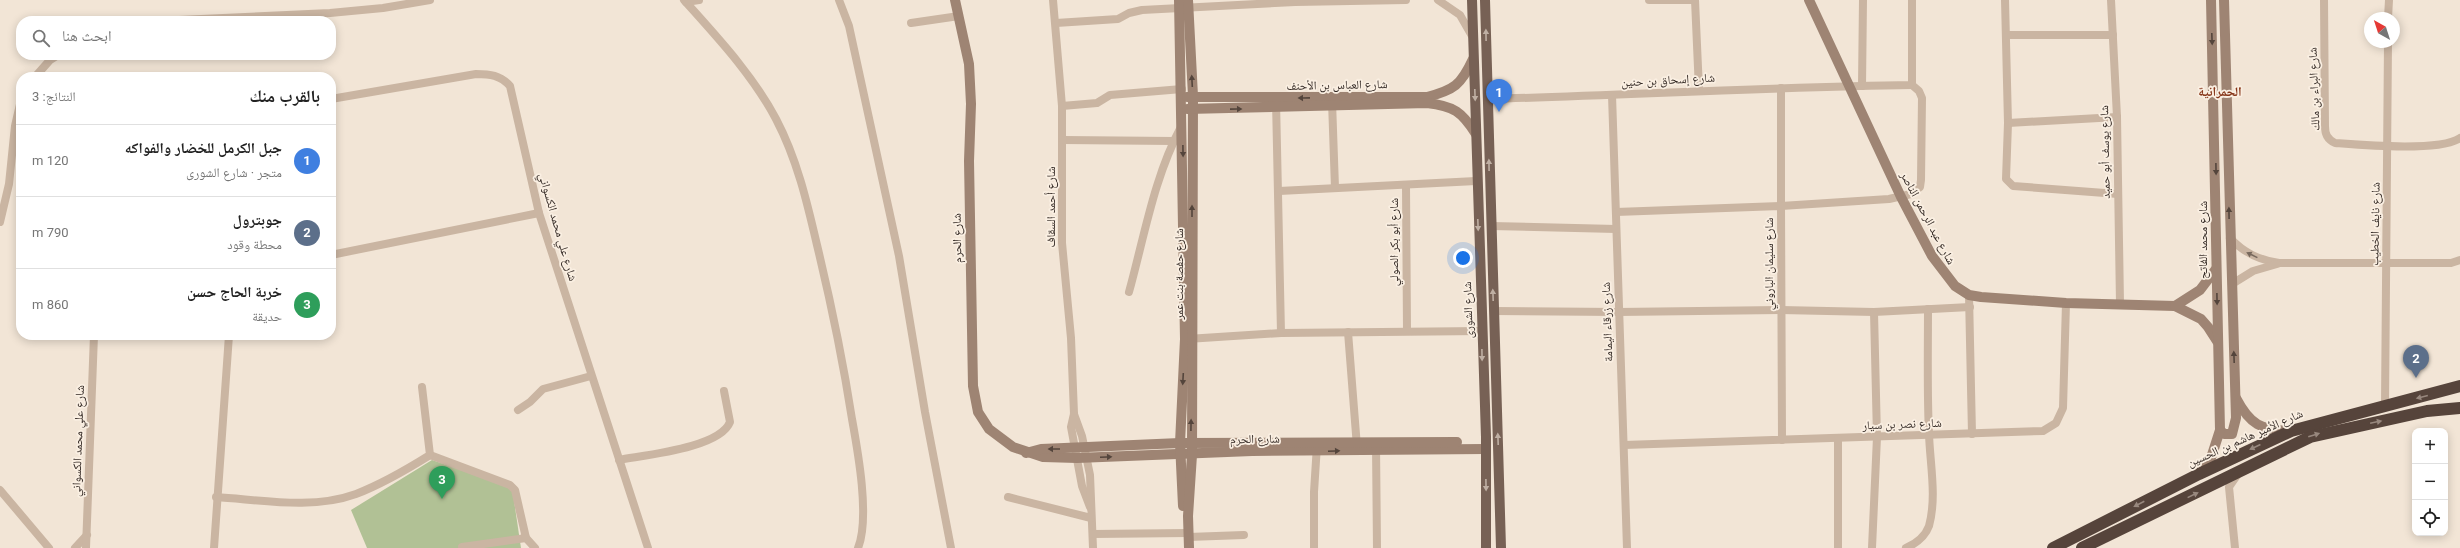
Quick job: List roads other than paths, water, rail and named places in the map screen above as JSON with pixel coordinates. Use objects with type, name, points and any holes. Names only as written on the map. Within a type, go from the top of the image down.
[{"type":"highway","name":"شارع الأمير هاشم بن الحسين","points":[[2053,548],[2199,474],[2290,431],[2460,386]]},
{"type":"highway","name":"شارع الأمير هاشم بن الحسين","points":[[2082,548],[2242,471],[2310,436],[2427,411],[2460,408]]},
{"type":"main road","name":"شارع الشورى","points":[[1472,0],[1476,181],[1485,446],[1486,548]]},
{"type":"main road","name":"شارع الشورى","points":[[1485,0],[1501,548]]},
{"type":"street","points":[[265,16],[330,13],[383,8],[430,0]]},
{"type":"street","points":[[685,1],[699,0]]},
{"type":"street","points":[[839,0],[849,26],[898,256],[925,412],[951,548]]},
{"type":"street","name":"شارع الحرم","points":[[955,0],[969,64],[971,104],[969,161],[974,392],[978,412],[986,424],[1000,439],[1026,453],[1043,457],[1180,443],[1252,448],[1485,446]]},
{"type":"street","name":"شارع أحمد السقاف","points":[[1053,0],[1062,106],[1062,243],[1071,338],[1074,414],[1081,453],[1082,486],[1090,507],[1093,548]]},
{"type":"street","points":[[1056,23],[1118,19],[1134,11],[1184,4],[1406,0]]},
{"type":"street","points":[[1438,0],[1460,15],[1473,37]]},
{"type":"street","points":[[1649,0],[1695,0],[1699,90]]},
{"type":"street","name":"شارع عبد الرحمن الناصر","points":[[1809,0],[1901,197],[1939,267],[1955,286],[1969,294],[2066,303],[2120,303],[2175,306],[2201,319],[2217,341]]},
{"type":"street","points":[[1862,86],[1863,0]]},
{"type":"street","points":[[1781,88],[1781,206],[1901,197],[1916,191],[1920,187],[1921,180],[1922,98],[1919,91],[1912,85],[1912,0]]},
{"type":"street","points":[[2005,0],[2008,35],[2008,123],[2006,179],[2008,183],[2013,186],[2118,194]]},
{"type":"street","name":"شارع يوسف أبو حميد","points":[[2111,0],[2117,117],[2120,303]]},
{"type":"street","name":"شارع محمد الفاتح","points":[[2199,474],[2211,458],[2220,430],[2217,341],[2216,165],[2211,0]]},
{"type":"street","points":[[2220,430],[2228,435],[2232,434],[2235,429],[2224,0]]},
{"type":"street","name":"شارع البراء بن مالك","points":[[2324,0],[2326,136],[2335,143],[2388,147],[2450,143],[2460,138]]},
{"type":"street","points":[[2388,12],[2389,0]]},
{"type":"street","points":[[685,1],[737,60],[765,99],[787,142],[803,186],[838,330],[856,439],[863,522],[858,548]]},
{"type":"street","name":"شارع حفصة بنت عمر","points":[[1184,4],[1186,94],[1188,109],[1189,339],[1180,454],[1189,548]]},
{"type":"street","points":[[911,23],[959,16]]},
{"type":"street","points":[[2008,35],[2113,35]]},
{"type":"street","name":"شارع نايف الخطيب","points":[[2385,405],[2388,48]]},
{"type":"street","name":"شارع العباس بن الأحنف","points":[[1188,109],[1276,103],[1427,97],[1444,92],[1460,83],[1473,59]]},
{"type":"street","points":[[40,72],[53,60]]},
{"type":"street","name":"شارع علي محمد الكسواني","points":[[336,98],[476,74],[493,74],[504,80],[513,93],[539,213],[648,548]]},
{"type":"street","name":"شارع إسحاق بن حنين","points":[[1488,99],[1612,95],[1699,90],[1912,85]]},
{"type":"street","points":[[1062,106],[1093,104],[1110,95],[1186,94]]},
{"type":"street","name":"شارع العباس بن الأحنف","points":[[1186,94],[1276,103]]},
{"type":"street","name":"شارع زرقاء اليمامة","points":[[1612,95],[1627,548]]},
{"type":"street","points":[[1332,101],[1335,188]]},
{"type":"street","name":"شارع العباس بن الأحنف","points":[[1332,101],[1440,104],[1463,115],[1476,134]]},
{"type":"street","points":[[1276,103],[1281,333]]},
{"type":"street","name":"شارع حفصة بنت عمر","points":[[1184,548],[1187,534],[1192,455],[1182,126],[1188,109]]},
{"type":"street","points":[[2008,123],[2117,117]]},
{"type":"street","points":[[0,222],[9,184],[16,122]]},
{"type":"street","points":[[1129,292],[1162,172],[1174,141],[1182,126]]},
{"type":"street","points":[[1063,140],[1174,141]]},
{"type":"street","points":[[1406,186],[1476,181]]},
{"type":"street","name":"شارع أبو بكر الصولي","points":[[1278,191],[1406,186],[1407,330]]},
{"type":"street","name":"شارع سليمان الباروني","points":[[1616,212],[1781,206],[1782,440]]},
{"type":"street","points":[[336,254],[539,213]]},
{"type":"street","points":[[1491,226],[1616,229]]},
{"type":"street","points":[[2230,238],[2247,253],[2268,261],[2280,263],[2451,263],[2460,260]]},
{"type":"street","points":[[2232,284],[2253,272],[2280,263]]},
{"type":"street","points":[[2175,306],[2200,290],[2216,267]]},
{"type":"street","points":[[1969,294],[1972,434]]},
{"type":"street","name":"شارع نصر بن سيار","points":[[1624,446],[2043,431],[2056,423],[2063,408],[2066,303]]},
{"type":"street","points":[[1494,311],[1618,312],[1781,310],[1874,312],[1970,307]]},
{"type":"street","points":[[1906,548],[1919,545],[1926,533],[1931,514],[1933,494],[1929,435],[1928,309]]},
{"type":"street","points":[[1872,548],[1877,437],[1874,312]]},
{"type":"street","points":[[1189,339],[1281,333],[1407,330],[1482,331]]},
{"type":"street","points":[[1348,332],[1357,446]]},
{"type":"street","name":"شارع علي محمد الكسواني","points":[[86,548],[94,340]]},
{"type":"street","points":[[214,548],[216,497],[228,340]]},
{"type":"street","points":[[518,410],[530,402],[543,389],[591,376]]},
{"type":"street","points":[[422,387],[430,455]]},
{"type":"street","points":[[619,460],[706,442],[719,435],[730,422],[724,390]]},
{"type":"street","points":[[2235,396],[2241,407],[2258,425],[2268,430],[2290,431]]},
{"type":"street","points":[[1838,439],[1838,548]]},
{"type":"street","points":[[1376,446],[1377,548]]},
{"type":"street","points":[[1314,548],[1314,492],[1317,447]]},
{"type":"street","name":"شارع الحرم","points":[[1081,453],[1192,455],[1252,448]]},
{"type":"street","points":[[216,497],[304,502],[334,499],[355,494],[380,484],[430,455]]},
{"type":"street","points":[[430,455],[510,485],[515,490],[530,545],[462,547]]},
{"type":"street","points":[[2235,548],[2230,492],[2232,481],[2242,471]]},
{"type":"street","points":[[2217,483],[2225,484],[2230,492]]},
{"type":"street","points":[[0,490],[49,548]]},
{"type":"street","points":[[1008,497],[1091,518]]},
{"type":"street","points":[[1093,534],[1244,534]]},
{"type":"street","points":[[75,548],[87,535]]},
{"type":"place","name":"جبل الكرمل للخضار والفواكه","points":[[1499,112]]},
{"type":"place","name":"جوبترول","points":[[2416,378]]},
{"type":"place","name":"خربة الحاج حسن","points":[[442,499]]},
{"type":"district","name":"الحمرانية","points":[[2220,91]]}]
